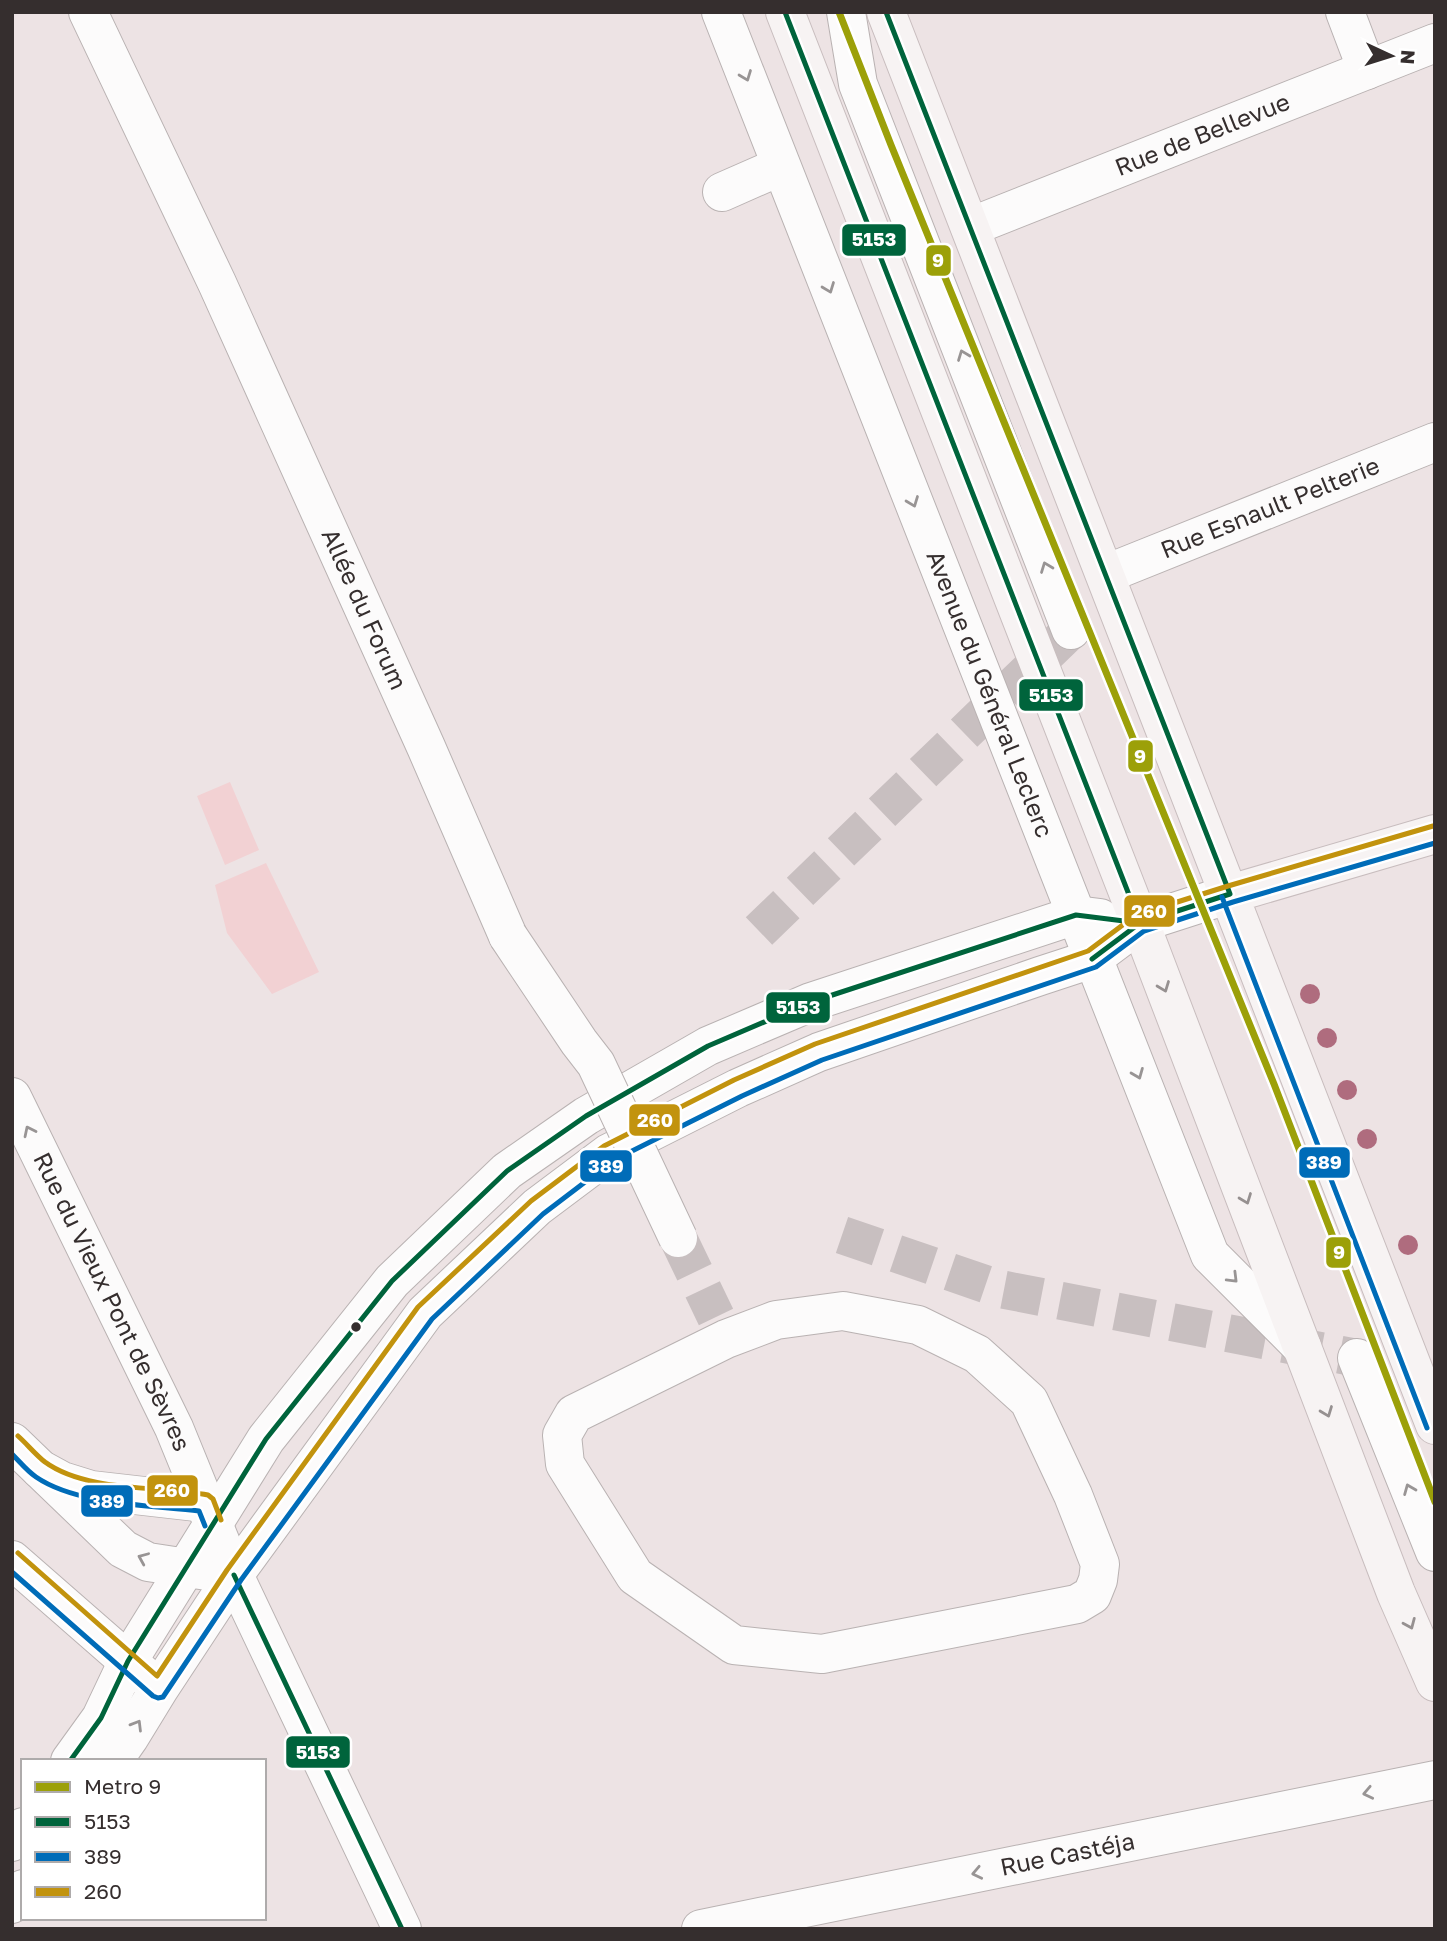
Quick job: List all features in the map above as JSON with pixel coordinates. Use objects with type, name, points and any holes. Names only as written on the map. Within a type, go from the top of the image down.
[{"type":"main road","name":"Avenue du Général Leclerc","points":[[785,12],[1140,923],[1396,1594],[1435,1682]]},
{"type":"main road","points":[[886,12],[1435,1425]]},
{"type":"main road","points":[[1230,894],[1435,834]]},
{"type":"street","name":"Allée du Forum","points":[[88,12],[217,283],[508,936],[596,1064],[678,1238]]},
{"type":"street","name":"Avenue du Général Leclerc","points":[[721,12],[1210,1255],[1302,1347]]},
{"type":"street","points":[[846,12],[858,84],[1071,630]]},
{"type":"street","points":[[1345,12],[1367,70]]},
{"type":"street","name":"Rue de Bellevue","points":[[970,227],[1435,43]]},
{"type":"street","points":[[722,192],[781,166]]},
{"type":"street","name":"Rue Esnault Pelterie","points":[[1105,574],[1435,442]]},
{"type":"street","points":[[114,1759],[234,1575],[425,1313],[537,1208],[609,1153],[738,1088],[819,1052],[1092,959],[1140,923],[1230,894]]},
{"type":"street","points":[[71,1759],[101,1718],[128,1661],[186,1568],[209,1513],[393,1281],[507,1171],[586,1116],[708,1046],[811,1002],[1076,915],[1140,923]]},
{"type":"street","name":"Rue du Vieux Pont de Sèvres","points":[[12,1097],[174,1428],[234,1575],[402,1929]]},
{"type":"street","points":[[843,1311],[918,1325],[976,1354],[1029,1401],[1073,1495],[1100,1564],[1093,1595],[1077,1604],[822,1654],[734,1645],[635,1576],[565,1464],[562,1435],[574,1414],[721,1328],[843,1311]]},
{"type":"street","points":[[1357,1358],[1435,1552]]},
{"type":"street","points":[[12,1442],[122,1549],[148,1562],[234,1575]]},
{"type":"street","points":[[40,1469],[62,1481],[91,1490],[209,1513]]},
{"type":"street","points":[[12,1560],[159,1689]]},
{"type":"street","name":"Rue Castéja","points":[[701,1929],[1435,1780]]},
{"type":"shaded area","points":[[230,782],[259,850],[225,865],[197,796]]},
{"type":"shaded area","points":[[266,863],[319,972],[272,994],[227,933],[215,885]]},
{"type":"tunnel","points":[[759,931],[1071,630]]},
{"type":"tunnel","points":[[842,1235],[1000,1289],[1357,1358]]},
{"type":"tunnel","points":[[678,1238],[716,1317]]},
{"type":"metro line","name":"9","points":[[839,12],[1274,1084],[1435,1502]]},
{"type":"transit line","name":"5153","points":[[785,12],[1140,923]]},
{"type":"transit line","name":"5153","points":[[886,12],[1230,894]]},
{"type":"transit line","name":"260","points":[[18,1553],[157,1676],[227,1570],[418,1307],[531,1201],[604,1146],[734,1080],[815,1044],[1088,951],[1136,915],[1433,826]]},
{"type":"transit line","name":"389","points":[[12,1572],[153,1696],[163,1697],[241,1580],[432,1319],[543,1214],[614,1160],[742,1096],[822,1060],[1096,967],[1144,931],[1435,843]]},
{"type":"transit line","name":"5153","points":[[1092,959],[1140,923],[1230,894]]},
{"type":"transit line","name":"389","points":[[1222,897],[1427,1428]]},
{"type":"transit line","name":"5153","points":[[71,1759],[101,1718],[128,1661],[266,1439],[392,1281],[507,1171],[586,1116],[708,1046],[811,1002],[1076,915],[1140,923]]},
{"type":"transit line","name":"260","points":[[18,1436],[45,1462],[81,1479],[208,1495],[213,1499],[221,1520]]},
{"type":"transit line","name":"389","points":[[12,1454],[33,1475],[53,1486],[114,1502],[199,1511],[205,1526]]},
{"type":"transit line","name":"5153","points":[[234,1575],[402,1929]]}]
